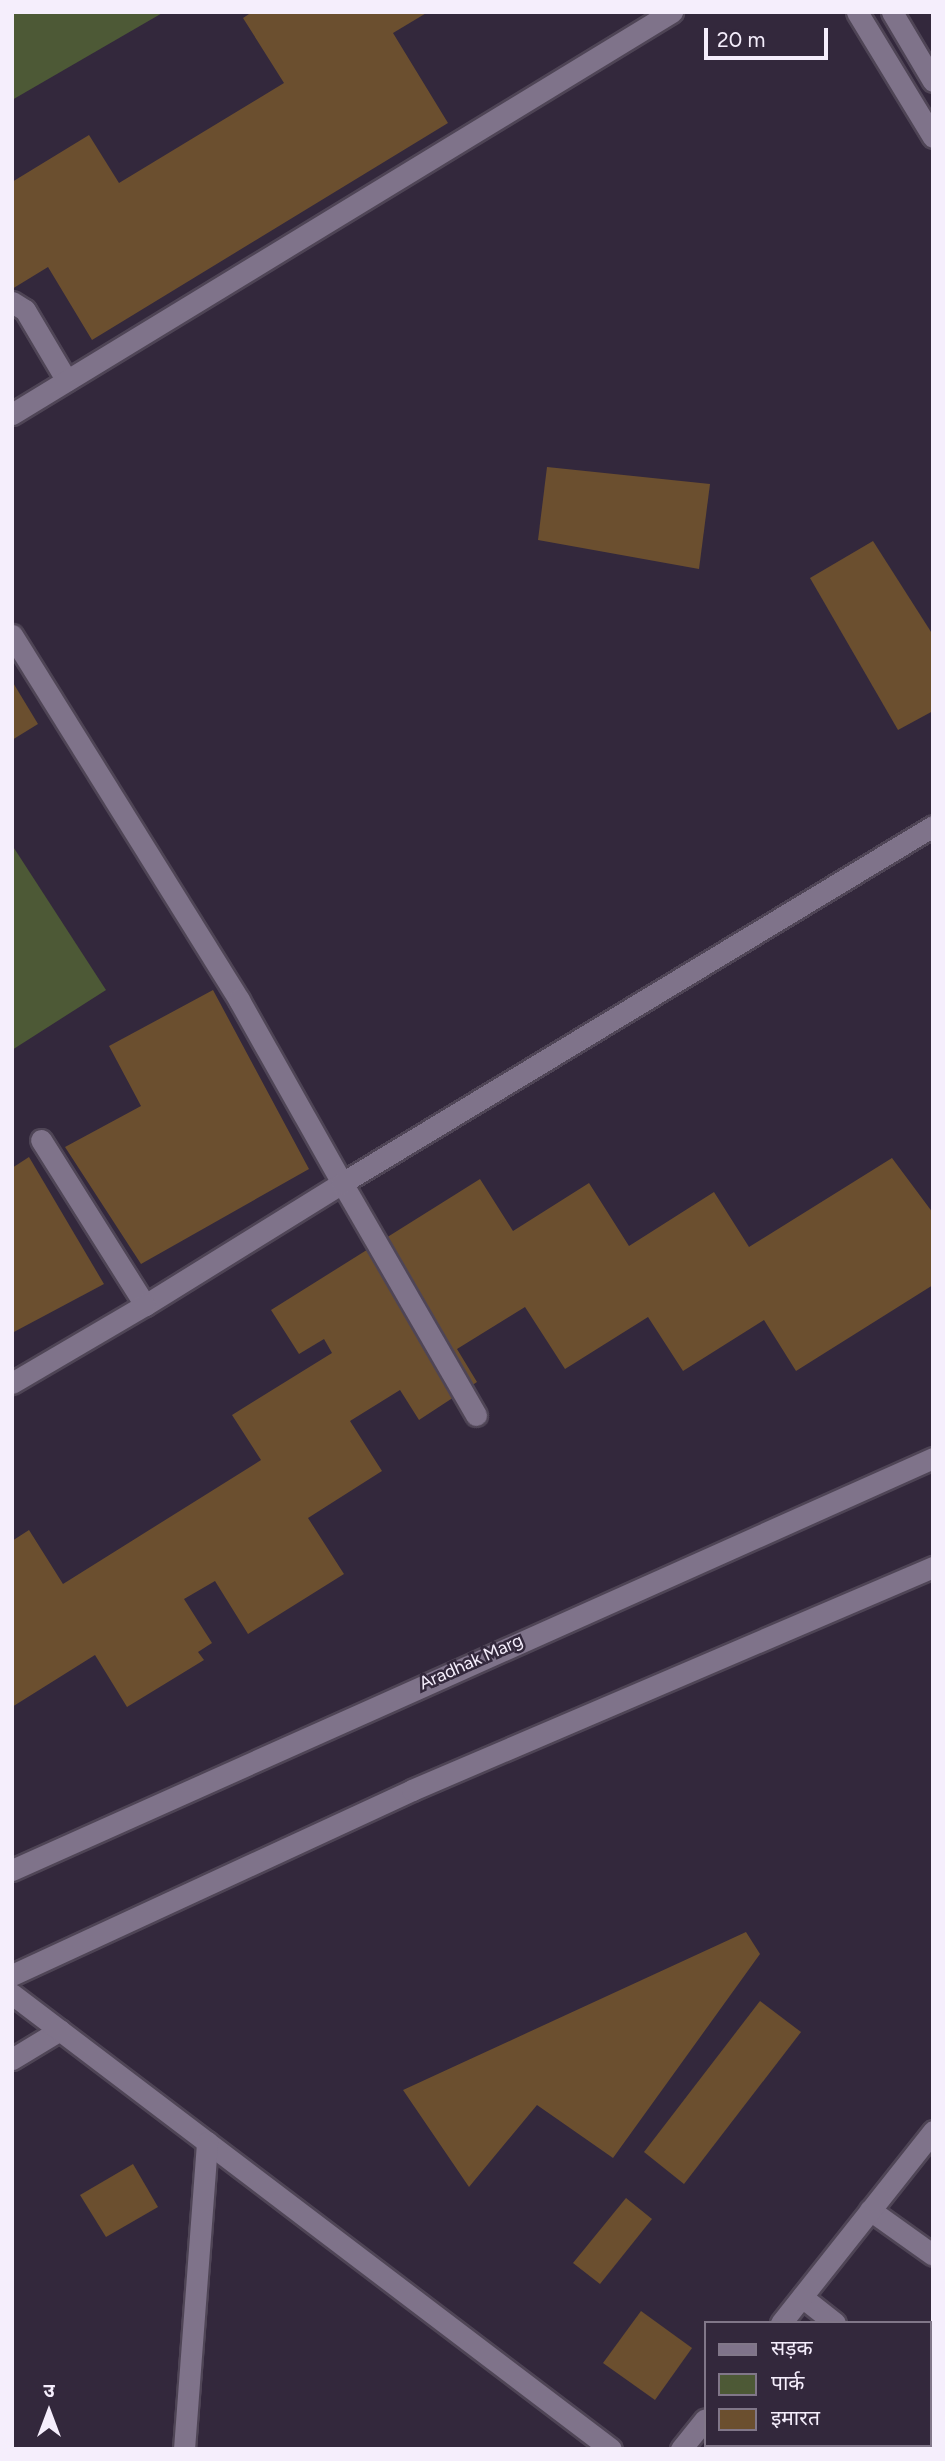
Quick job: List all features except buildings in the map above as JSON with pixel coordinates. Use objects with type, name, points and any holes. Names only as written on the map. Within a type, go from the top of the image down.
[{"type":"main road","points":[[12,414],[672,12]]},
{"type":"main road","points":[[857,12],[933,137]]},
{"type":"main road","points":[[892,12],[933,80]]},
{"type":"main road","points":[[12,302],[25,310],[67,381]]},
{"type":"main road","points":[[12,635],[239,1000],[476,1415]]},
{"type":"main road","points":[[12,1383],[933,826]]},
{"type":"main road","points":[[41,1140],[145,1305]]},
{"type":"main road","name":"Aradhak Marg","points":[[12,1870],[933,1458]]},
{"type":"main road","points":[[12,1975],[412,1790],[933,1567]]},
{"type":"main road","points":[[12,1994],[611,2449]]},
{"type":"main road","points":[[12,2059],[60,2030]]},
{"type":"main road","points":[[783,2321],[933,2131]]},
{"type":"main road","points":[[184,2449],[207,2142]]},
{"type":"main road","points":[[870,2210],[933,2255]]},
{"type":"main road","points":[[802,2297],[832,2321]]},
{"type":"main road","points":[[681,2449],[704,2420]]},
{"type":"green space","points":[[12,12],[164,12],[12,100]]},
{"type":"green space","points":[[12,845],[106,990],[12,1050]]}]
